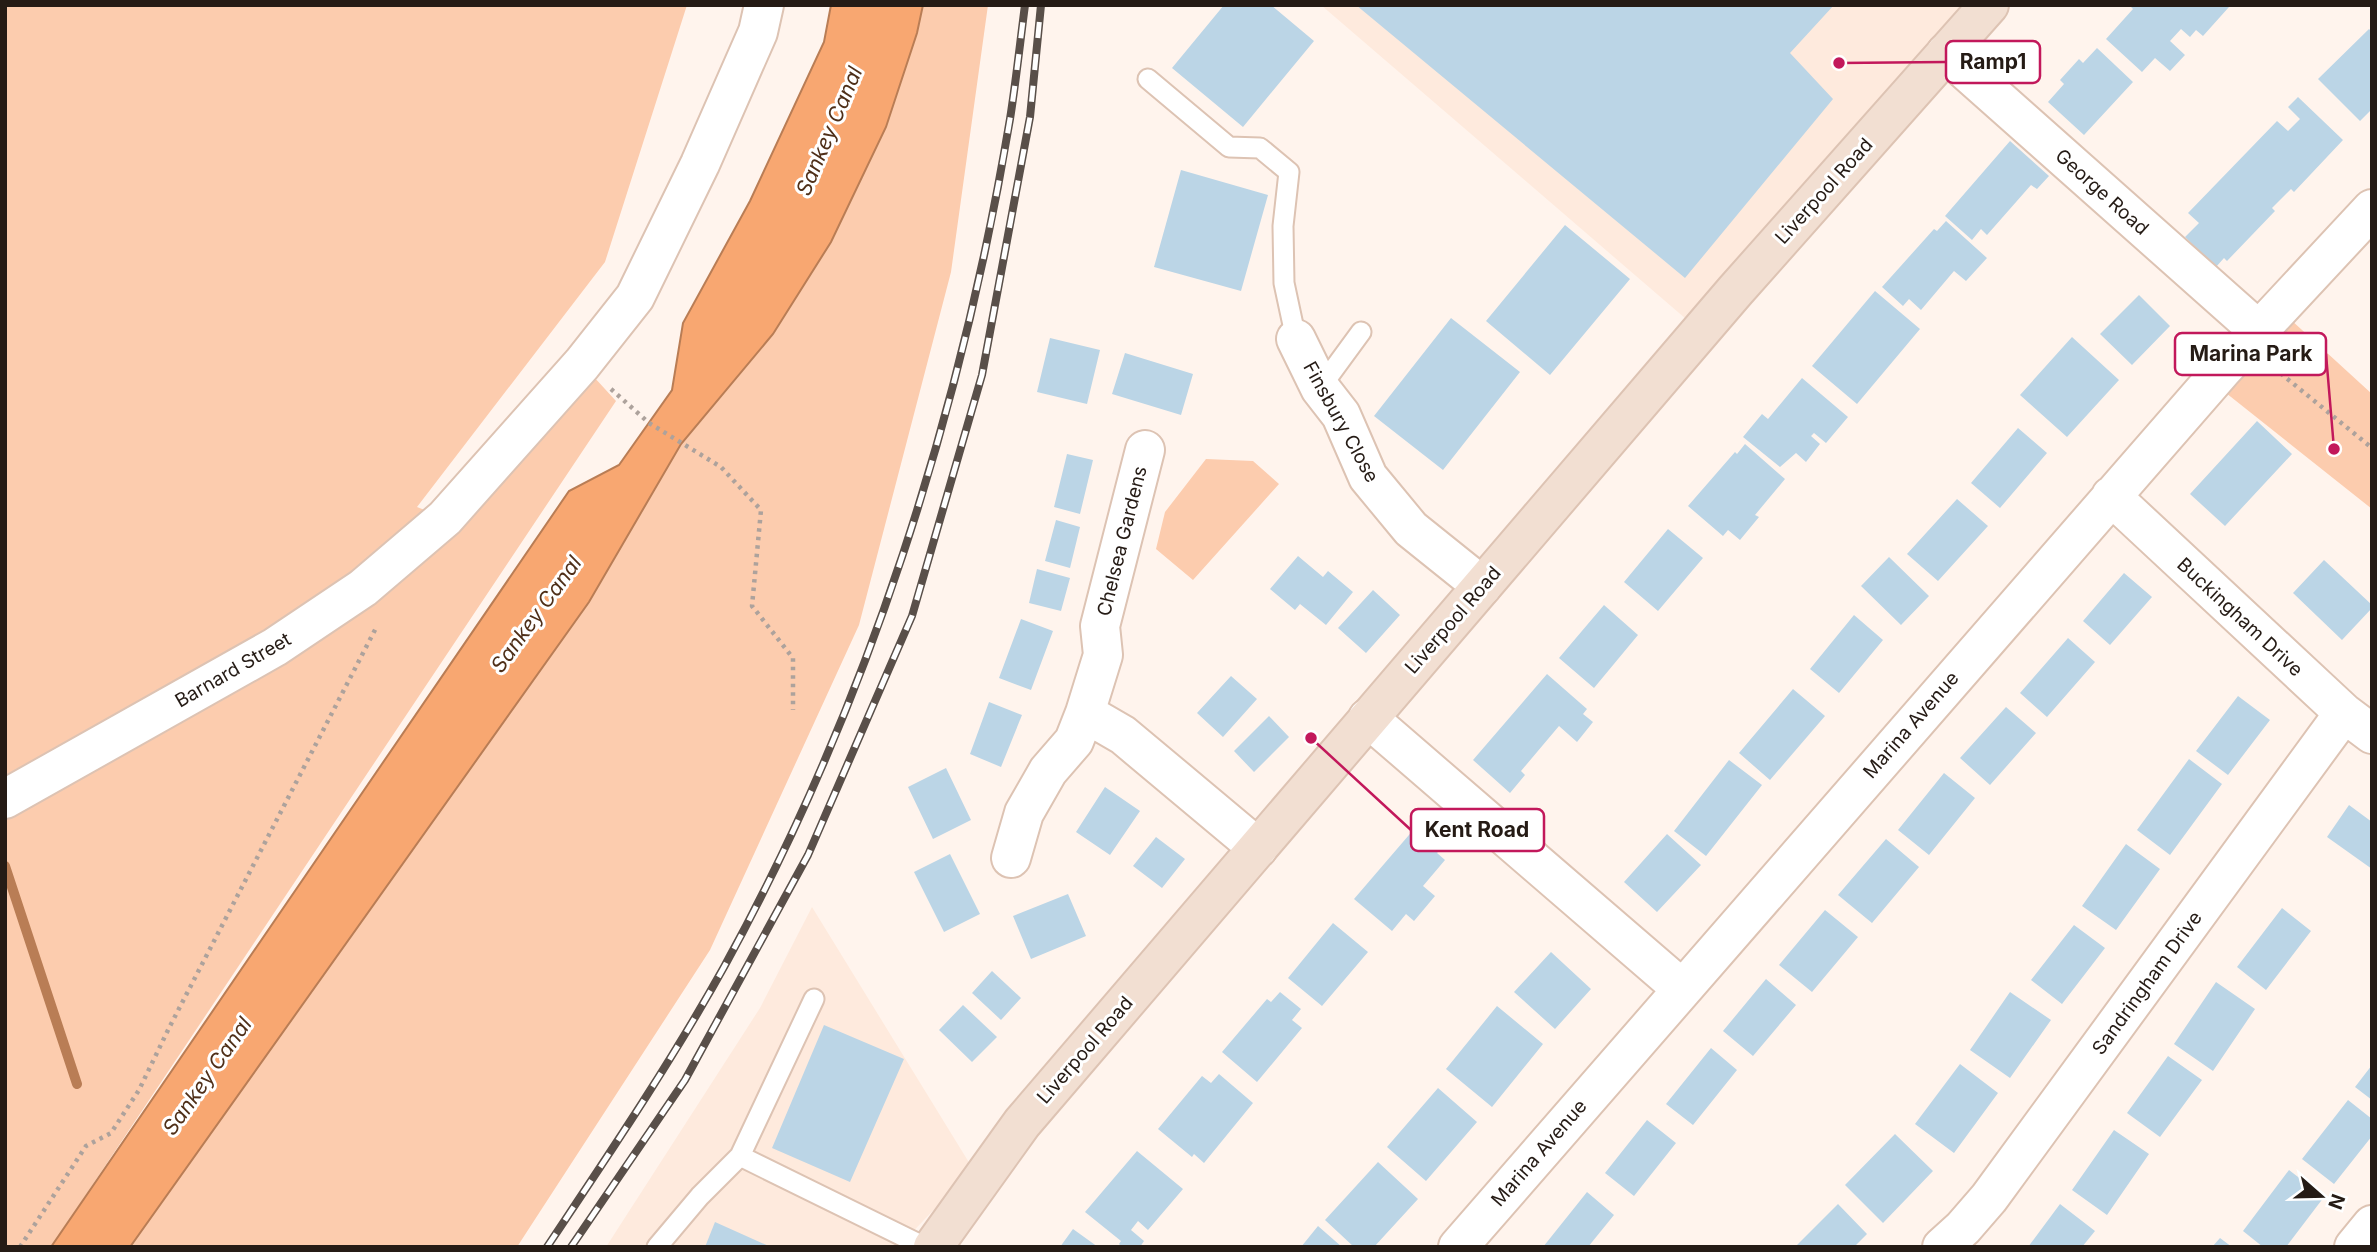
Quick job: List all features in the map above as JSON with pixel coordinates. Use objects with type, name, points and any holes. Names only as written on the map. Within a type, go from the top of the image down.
[{"type":"street","name":"Barnard Street","points":[[10,796],[275,647],[363,588],[445,518],[582,364],[635,297],[705,152],[758,32],[764,5]]},
{"type":"street","name":"Liverpool Road","points":[[933,1247],[1023,1122],[1735,291],[1989,5]]},
{"type":"street","name":"George Road","points":[[1946,53],[2258,330]]},
{"type":"street","name":"Marina Avenue","points":[[1458,1247],[2111,496],[2258,330],[2372,209]]},
{"type":"street","name":"Finsbury Close","points":[[1296,338],[1320,388],[1341,415],[1368,477],[1410,529],[1482,586]]},
{"type":"street","name":"Chelsea Gardens","points":[[1012,858],[1024,813],[1048,771],[1074,741],[1085,713],[1103,655],[1100,626],[1145,450]]},
{"type":"street","name":"Buckingham Drive","points":[[2111,496],[2358,724]]},
{"type":"street","points":[[1085,713],[1123,735],[1258,848]]},
{"type":"street","points":[[1368,718],[1681,988]]},
{"type":"street","name":"Sandringham Drive","points":[[1942,1247],[1989,1198],[2358,724]]},
{"type":"street","points":[[2354,1247],[2372,1225]]},
{"type":"lane","points":[[1148,79],[1229,147],[1260,148],[1289,172],[1283,226],[1284,283],[1296,338]]},
{"type":"lane","points":[[1320,388],[1361,332]]},
{"type":"lane","points":[[657,1247],[700,1196],[740,1156],[814,999]]},
{"type":"lane","points":[[740,1156],[925,1247]]},
{"type":"path","points":[[2258,330],[2268,364],[2372,448]]},
{"type":"path","points":[[582,364],[649,423],[721,467],[761,510],[752,606],[793,658],[793,710]]},
{"type":"path","points":[[20,1247],[86,1146],[111,1133],[139,1090],[370,637],[384,615]]},
{"type":"shaded area","points":[[5,5],[687,5],[605,262],[417,507],[445,518],[582,364],[616,401],[51,1247],[5,1247]]},
{"type":"shaded area","points":[[923,5],[988,5],[951,272],[859,625],[710,950],[517,1247],[130,1247],[589,602],[681,444],[773,334],[831,242],[886,127],[917,33]]},
{"type":"shaded area","points":[[1321,5],[1979,5],[1693,325]]},
{"type":"shaded area","points":[[2290,319],[2372,394],[2372,509],[2226,393]]},
{"type":"shaded area","points":[[1206,459],[1253,461],[1279,484],[1193,580],[1156,549],[1165,512]]},
{"type":"shaded area","points":[[812,907],[973,1169],[898,1247],[606,1247],[760,1008]]},
{"type":"water","points":[[831,5],[923,5],[917,33],[886,127],[831,242],[773,334],[681,444],[589,602],[130,1247],[51,1247],[569,491],[619,465],[672,390],[683,323],[750,201],[824,42]]},
{"type":"building","points":[[1224,5],[1271,5],[1314,41],[1243,127],[1172,68]]},
{"type":"building","points":[[1356,5],[1834,5],[1790,53],[1833,99],[1685,278]]},
{"type":"building","points":[[2129,5],[2229,7],[2203,36],[2196,30],[2190,37],[2181,29],[2170,41],[2185,55],[2170,71],[2155,58],[2142,72],[2106,39],[2133,9]]},
{"type":"building","points":[[2369,29],[2372,32],[2372,109],[2360,121],[2318,79]]},
{"type":"building","points":[[2097,48],[2133,82],[2084,135],[2048,102],[2064,84],[2060,80],[2079,59],[2083,63]]},
{"type":"building","points":[[2298,97],[2343,140],[2294,192],[2291,189],[2272,208],[2275,211],[2227,261],[2224,258],[2216,267],[2185,237],[2199,223],[2188,213],[2277,121],[2288,131],[2300,119],[2288,107]]},
{"type":"building","points":[[2010,141],[2049,176],[2037,189],[2031,185],[1987,235],[1981,229],[1972,240],[1945,216]]},
{"type":"building","points":[[1181,170],[1268,195],[1241,291],[1154,267]]},
{"type":"building","points":[[1946,221],[1987,258],[1966,281],[1954,271],[1921,310],[1909,299],[1903,306],[1882,287],[1934,229],[1937,231]]},
{"type":"building","points":[[1565,225],[1630,279],[1550,375],[1486,321]]},
{"type":"building","points":[[1875,291],[1920,329],[1857,404],[1812,366]]},
{"type":"building","points":[[2139,295],[2170,326],[2132,365],[2100,334]]},
{"type":"building","points":[[1451,318],[1520,372],[1443,470],[1374,416]]},
{"type":"building","points":[[2072,337],[2119,380],[2067,437],[2020,395]]},
{"type":"building","points":[[1050,338],[1100,350],[1087,404],[1037,392]]},
{"type":"building","points":[[1125,353],[1193,374],[1181,415],[1112,394]]},
{"type":"building","points":[[1802,378],[1848,417],[1826,443],[1814,433],[1811,436],[1820,444],[1806,462],[1796,453],[1780,467],[1743,437],[1762,414],[1768,419]]},
{"type":"building","points":[[2257,421],[2292,454],[2225,526],[2190,494]]},
{"type":"building","points":[[2018,428],[2047,453],[2000,508],[1971,483]]},
{"type":"building","points":[[1745,444],[1785,479],[1755,515],[1759,517],[1740,540],[1728,530],[1723,536],[1688,506]]},
{"type":"building","points":[[1067,454],[1093,460],[1080,514],[1054,507]]},
{"type":"building","points":[[1957,499],[1988,526],[1938,581],[1907,554]]},
{"type":"building","points":[[1056,520],[1080,527],[1070,568],[1045,561]]},
{"type":"building","points":[[1668,529],[1703,558],[1658,611],[1624,582]]},
{"type":"building","points":[[1298,556],[1323,577],[1328,571],[1353,592],[1326,625],[1300,604],[1295,610],[1270,589]]},
{"type":"building","points":[[1889,557],[1929,596],[1901,625],[1861,586]]},
{"type":"building","points":[[2324,560],[2372,605],[2342,640],[2293,593]]},
{"type":"building","points":[[1037,569],[1070,578],[1061,611],[1029,603]]},
{"type":"building","points":[[2124,573],[2152,597],[2110,645],[2083,621]]},
{"type":"building","points":[[1373,590],[1400,615],[1366,653],[1338,628]]},
{"type":"building","points":[[1604,605],[1638,635],[1594,688],[1559,658]]},
{"type":"building","points":[[1854,615],[1883,640],[1839,693],[1810,669]]},
{"type":"building","points":[[1021,619],[1053,631],[1031,690],[999,678]]},
{"type":"building","points":[[2068,638],[2095,662],[2047,717],[2020,693]]},
{"type":"building","points":[[1547,674],[1587,709],[1583,714],[1593,722],[1577,742],[1559,726],[1521,771],[1525,775],[1510,793],[1473,760]]},
{"type":"building","points":[[1231,676],[1257,699],[1223,737],[1197,713]]},
{"type":"building","points":[[1793,689],[1825,716],[1770,780],[1739,753]]},
{"type":"building","points":[[2238,696],[2270,720],[2228,775],[2196,751]]},
{"type":"building","points":[[989,702],[1022,715],[1001,767],[970,754]]},
{"type":"building","points":[[2006,707],[2036,733],[1990,785],[1960,758]]},
{"type":"building","points":[[1269,716],[1289,737],[1254,772],[1234,751]]},
{"type":"building","points":[[2189,759],[2222,784],[2170,855],[2137,830]]},
{"type":"building","points":[[1729,760],[1762,785],[1706,856],[1674,831]]},
{"type":"building","points":[[946,768],[971,820],[933,839],[908,787]]},
{"type":"building","points":[[1944,773],[1975,798],[1929,855],[1898,830]]},
{"type":"building","points":[[1105,787],[1140,811],[1110,855],[1076,832]]},
{"type":"building","points":[[2349,805],[2372,822],[2372,869],[2327,837]]},
{"type":"building","points":[[1427,814],[1453,836],[1437,853],[1445,860],[1423,886],[1435,896],[1414,921],[1406,914],[1392,931],[1354,899]]},
{"type":"building","points":[[1667,834],[1701,865],[1657,912],[1624,882]]},
{"type":"building","points":[[1156,837],[1185,859],[1162,888],[1133,866]]},
{"type":"building","points":[[1886,839],[1919,867],[1872,923],[1838,895]]},
{"type":"building","points":[[2126,844],[2160,869],[2116,930],[2082,906]]},
{"type":"building","points":[[950,854],[980,914],[944,932],[914,872]]},
{"type":"building","points":[[1068,894],[1086,936],[1031,959],[1013,916]]},
{"type":"building","points":[[2282,908],[2311,931],[2266,990],[2237,967]]},
{"type":"building","points":[[1825,910],[1858,937],[1812,992],[1779,965]]},
{"type":"building","points":[[1333,923],[1368,952],[1322,1006],[1288,978]]},
{"type":"building","points":[[2074,925],[2105,948],[2062,1004],[2031,980]]},
{"type":"building","points":[[1551,952],[1591,989],[1555,1029],[1514,992]]},
{"type":"building","points":[[992,971],[1021,998],[1001,1020],[972,993]]},
{"type":"building","points":[[1766,979],[1796,1005],[1753,1056],[1723,1031]]},
{"type":"building","points":[[2216,982],[2255,1009],[2213,1071],[2174,1044]]},
{"type":"building","points":[[1280,992],[1301,1009],[1292,1020],[1302,1028],[1257,1082],[1222,1052],[1267,999],[1271,1002]]},
{"type":"building","points":[[2010,992],[2051,1020],[2010,1078],[1970,1050]]},
{"type":"building","points":[[963,1005],[997,1037],[972,1062],[939,1030]]},
{"type":"building","points":[[1497,1006],[1543,1044],[1492,1107],[1446,1069]]},
{"type":"building","points":[[824,1025],[904,1059],[850,1182],[772,1148]]},
{"type":"building","points":[[1711,1048],[1737,1070],[1693,1125],[1666,1104]]},
{"type":"building","points":[[2168,1056],[2202,1080],[2160,1137],[2127,1113]]},
{"type":"building","points":[[1960,1064],[1998,1093],[1954,1153],[1915,1124]]},
{"type":"building","points":[[2372,1065],[2372,1100],[2355,1087]]},
{"type":"building","points":[[1219,1074],[1253,1103],[1204,1163],[1194,1154],[1192,1157],[1158,1129],[1202,1076],[1211,1083]]},
{"type":"building","points":[[1438,1088],[1477,1122],[1426,1181],[1387,1147]]},
{"type":"building","points":[[2348,1100],[2372,1119],[2372,1136],[2334,1184],[2302,1159]]},
{"type":"building","points":[[1647,1120],[1676,1143],[1634,1196],[1605,1173]]},
{"type":"building","points":[[2114,1130],[2149,1154],[2107,1215],[2072,1190]]},
{"type":"building","points":[[1895,1134],[1933,1171],[1883,1223],[1845,1185]]},
{"type":"building","points":[[1137,1151],[1183,1189],[1148,1230],[1138,1221],[1131,1230],[1144,1241],[1140,1247],[1122,1247],[1119,1244],[1121,1241],[1085,1212]]},
{"type":"building","points":[[1378,1162],[1418,1199],[1374,1247],[1354,1247],[1325,1220]]},
{"type":"building","points":[[2289,1170],[2324,1197],[2286,1247],[2263,1247],[2243,1231]]},
{"type":"building","points":[[1587,1192],[1614,1215],[1588,1247],[1543,1247]]},
{"type":"building","points":[[1838,1204],[1867,1234],[1854,1247],[1795,1247]]},
{"type":"building","points":[[2060,1204],[2095,1231],[2082,1247],[2028,1247]]},
{"type":"building","points":[[715,1222],[771,1247],[705,1247]]},
{"type":"building","points":[[1318,1226],[1342,1247],[1301,1247]]},
{"type":"building","points":[[1073,1229],[1098,1247],[1060,1247]]},
{"type":"building","points":[[2220,1238],[2232,1247],[2212,1247]]},
{"type":"waterway","name":"Sankey Canal","points":[[5,866],[77,1084]]},
{"type":"railway","points":[[547,1247],[661,1074],[724,967],[776,867],[823,765],[865,661],[903,555],[965,339],[990,229],[1010,119],[1025,5]]},
{"type":"railway","points":[[571,1247],[685,1080],[808,855],[912,616],[982,375],[1030,117],[1041,5]]},
{"type":"place","name":"Ramp1","points":[[1839,63]]},
{"type":"place","name":"Marina Park","points":[[2334,449]]},
{"type":"place","name":"Kent Road","points":[[1311,738]]}]
